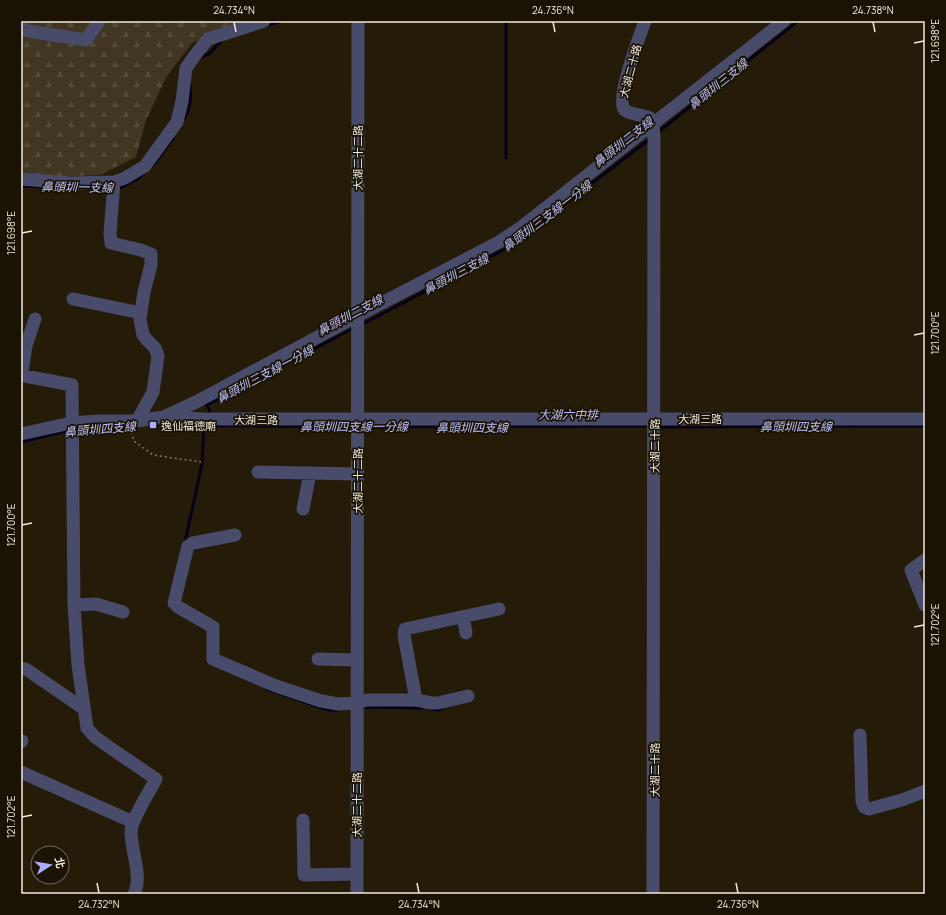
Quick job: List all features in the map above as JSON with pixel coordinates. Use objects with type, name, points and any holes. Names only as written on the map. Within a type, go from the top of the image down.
[{"type":"street","points":[[21,30],[86,40],[99,21]]},
{"type":"street","points":[[21,179],[70,183],[114,182],[125,178],[146,166],[177,122],[182,101],[186,68],[208,39],[264,21]]},
{"type":"street","name":"大湖二十二路","points":[[357,894],[356,419],[358,21]]},
{"type":"street","name":"大湖二十路","points":[[645,21],[627,76],[622,103],[624,109],[628,112],[650,118],[653,124],[653,894]]},
{"type":"street","points":[[21,434],[71,423],[132,421],[164,417],[196,402],[499,242],[520,228],[784,21]]},
{"type":"street","points":[[114,182],[110,233],[111,243],[120,247],[142,250],[151,254],[151,265],[144,292],[140,318],[143,335],[155,348],[158,356],[153,392],[132,421]]},
{"type":"street","points":[[73,299],[141,313]]},
{"type":"street","points":[[35,319],[26,346],[22,372],[25,376],[72,385],[71,423],[74,605],[78,665],[87,728],[95,736],[156,779],[133,822],[131,831],[137,874],[137,888],[134,894]]},
{"type":"street","name":"大湖三路","points":[[164,417],[203,419],[925,418]]},
{"type":"street","points":[[258,472],[357,474]]},
{"type":"street","points":[[303,509],[310,473]]},
{"type":"street","points":[[234,535],[193,543],[188,546],[174,603],[178,607],[213,627],[213,659],[276,686],[322,701],[338,704],[356,703],[367,700],[416,700],[438,703],[468,696]]},
{"type":"street","points":[[925,560],[911,570],[925,605]]},
{"type":"street","points":[[74,605],[96,604],[123,612]]},
{"type":"street","points":[[416,700],[404,630],[499,609]]},
{"type":"street","points":[[463,617],[466,633]]},
{"type":"street","points":[[318,659],[356,660]]},
{"type":"street","points":[[21,668],[26,669],[84,709]]},
{"type":"street","points":[[860,735],[862,802],[864,807],[869,809],[902,800],[925,791]]},
{"type":"street","points":[[21,772],[133,822]]},
{"type":"street","points":[[303,820],[304,874],[357,874]]},
{"type":"path","points":[[132,421],[134,441],[153,455],[201,462]]},
{"type":"green space","points":[[21,21],[250,21],[238,24],[192,43],[167,76],[146,120],[136,157],[100,175],[21,178]]},
{"type":"waterway","name":"鼻頭圳一支線","points":[[267,25],[282,21]]},
{"type":"waterway","points":[[506,21],[506,158]]},
{"type":"waterway","name":"鼻頭圳三支線","points":[[657,133],[798,21]]},
{"type":"waterway","name":"鼻頭圳一支線","points":[[198,58],[209,54],[222,40]]},
{"type":"waterway","name":"鼻頭圳一支線","points":[[184,119],[190,103],[190,85]]},
{"type":"waterway","name":"鼻頭圳一支線","points":[[151,167],[173,138]]},
{"type":"waterway","name":"鼻頭圳三支線","points":[[361,325],[507,248],[650,139]]},
{"type":"waterway","name":"鼻頭圳一支線","points":[[120,188],[138,179],[144,173]]},
{"type":"waterway","name":"鼻頭圳一支線","points":[[21,186],[43,187]]},
{"type":"waterway","name":"鼻頭圳三支線","points":[[207,405],[354,328]]},
{"type":"waterway","points":[[207,405],[211,414]]},
{"type":"waterway","name":"鼻頭圳四支線一分線","points":[[155,425],[354,427]]},
{"type":"waterway","points":[[185,542],[202,464],[204,426]]},
{"type":"waterway","name":"鼻頭圳四支線一分線","points":[[361,427],[650,426]]},
{"type":"waterway","name":"鼻頭圳四支線","points":[[657,427],[925,426]]},
{"type":"waterway","name":"鼻頭圳四支線","points":[[75,430],[122,427]]},
{"type":"waterway","name":"鼻頭圳四支線","points":[[21,442],[70,430]]},
{"type":"waterway","points":[[267,689],[328,710],[338,710]]},
{"type":"waterway","points":[[363,707],[422,708]]},
{"type":"waterway","points":[[431,709],[437,710],[443,708]]},
{"type":"place","name":"逸仙福德廟","points":[[153,425]]},
{"type":"water label","name":"鼻頭圳二支線","points":[[623,142]]},
{"type":"water label","name":"鼻頭圳三支線一分線","points":[[547,216]]},
{"type":"water label","name":"鼻頭圳二支線","points":[[350,315]]},
{"type":"water label","name":"鼻頭圳三支線一分線","points":[[265,374]]},
{"type":"water label","name":"大湖六中排","points":[[568,414]]}]
